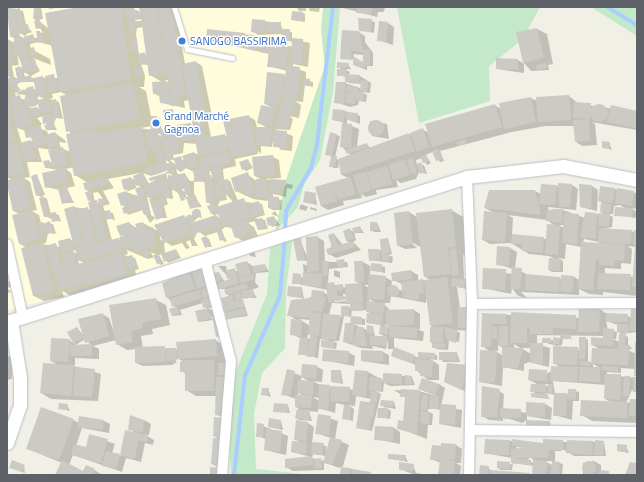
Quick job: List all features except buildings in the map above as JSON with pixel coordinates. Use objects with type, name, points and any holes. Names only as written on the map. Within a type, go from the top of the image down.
[{"type":"street","points":[[13,321],[467,177],[563,166],[637,180]]},
{"type":"street","points":[[467,177],[472,304],[471,430],[469,475]]},
{"type":"street","points":[[7,244],[13,321],[20,377],[20,405],[7,443]]},
{"type":"street","points":[[205,260],[231,361],[222,475]]},
{"type":"street","points":[[472,304],[637,304]]},
{"type":"street","points":[[471,430],[637,432]]},
{"type":"lane","points":[[174,7],[187,49],[232,58]]},
{"type":"shaded area","name":"Grand Marché Gagnoa","points":[[7,7],[323,7],[321,30],[325,65],[286,180],[275,232],[7,311]]},
{"type":"green space","points":[[323,7],[340,7],[333,92],[320,160],[304,184],[298,207],[275,232],[286,180],[325,66],[321,30]]},
{"type":"green space","points":[[397,7],[540,7],[522,40],[489,66],[490,101],[419,123]]},
{"type":"green space","points":[[591,7],[637,7],[637,36],[615,22]]},
{"type":"green space","points":[[293,236],[286,289],[285,348],[262,373],[254,414],[256,469],[312,475],[231,475],[229,434],[235,373],[267,294],[270,248]]},
{"type":"waterway","points":[[285,232],[286,211],[311,168],[317,145],[333,7]]},
{"type":"waterway","points":[[608,7],[637,25]]},
{"type":"waterway","points":[[234,475],[245,376],[280,296],[285,238]]},
{"type":"place","name":"SANOGO BASSIRIMA","points":[[182,41]]},
{"type":"place","name":"Grand Marché Gagnoa","points":[[156,123]]}]
